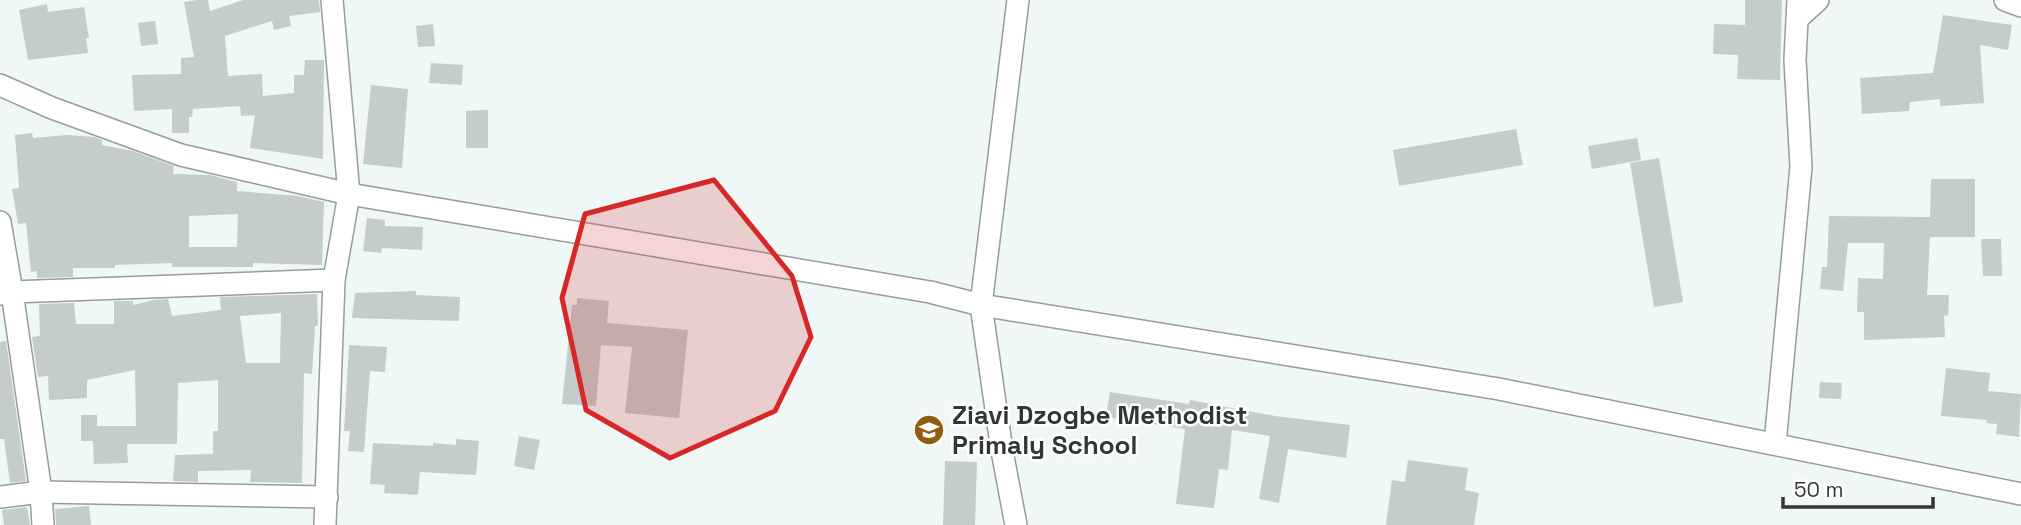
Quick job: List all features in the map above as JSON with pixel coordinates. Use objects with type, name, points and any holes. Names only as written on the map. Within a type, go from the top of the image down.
[{"type":"street","points":[[325,525],[334,280],[348,194],[332,0]]},
{"type":"street","points":[[1016,525],[1002,451],[981,304],[1018,0]]},
{"type":"street","points":[[1775,444],[1801,167],[1795,61],[1797,10],[1818,0]]},
{"type":"street","points":[[2006,0],[2021,6]]},
{"type":"street","points":[[0,85],[52,108],[181,155],[348,194],[930,292],[981,304],[1499,388],[2021,494]]},
{"type":"street","points":[[0,222],[6,293],[41,492],[43,525]]},
{"type":"street","points":[[6,293],[334,280]]},
{"type":"street","points":[[0,497],[41,492],[327,496]]},
{"type":"highlighted area","points":[[714,180],[792,276],[811,337],[775,411],[670,458],[586,410],[562,298],[585,214]]},
{"type":"building","points":[[208,0],[210,11],[243,0],[319,0],[320,12],[289,16],[291,26],[274,30],[272,21],[225,36],[228,76],[262,74],[263,96],[294,93],[294,75],[304,75],[305,60],[324,60],[323,159],[250,148],[255,115],[241,116],[240,106],[193,109],[192,117],[189,117],[189,133],[172,133],[172,109],[134,111],[132,75],[181,74],[181,58],[194,57],[184,2]]},
{"type":"building","points":[[1745,0],[1782,0],[1780,80],[1737,79],[1738,55],[1713,54],[1714,24],[1745,25]]},
{"type":"building","points":[[47,4],[48,12],[84,7],[89,38],[86,38],[88,53],[28,60],[19,10]]},
{"type":"building","points":[[1943,15],[2012,25],[2008,50],[1980,45],[1984,103],[1940,106],[1940,99],[1910,102],[1909,111],[1862,114],[1860,78],[1933,73]]},
{"type":"building","points":[[155,21],[158,44],[141,46],[138,23]]},
{"type":"building","points":[[433,24],[435,46],[418,47],[416,26]]},
{"type":"building","points":[[431,63],[463,65],[462,85],[429,83]]},
{"type":"building","points":[[371,85],[408,89],[402,168],[363,164]]},
{"type":"building","points":[[488,110],[488,148],[466,148],[466,111]]},
{"type":"building","points":[[1516,129],[1523,165],[1399,186],[1393,150]]},
{"type":"building","points":[[32,133],[33,138],[67,135],[94,137],[102,140],[102,145],[133,151],[174,166],[173,174],[210,175],[237,182],[237,191],[298,196],[324,202],[322,265],[115,265],[115,268],[73,268],[73,277],[37,278],[37,271],[31,272],[26,223],[18,224],[12,189],[19,188],[15,135]],"holes":[[[238,214],[237,247],[189,247],[189,216]]]},
{"type":"building","points":[[1637,138],[1641,160],[1592,169],[1588,146]]},
{"type":"building","points":[[1659,158],[1683,302],[1654,307],[1630,163]]},
{"type":"building","points":[[1931,179],[1975,179],[1975,237],[1930,237],[1927,295],[1949,295],[1948,316],[1944,315],[1945,337],[1864,340],[1864,312],[1857,312],[1858,278],[1883,279],[1884,243],[1848,243],[1843,291],[1820,289],[1822,267],[1827,267],[1829,216],[1930,217]]},
{"type":"building","points":[[367,218],[385,220],[385,226],[423,227],[422,250],[382,248],[381,253],[363,251]]},
{"type":"building","points":[[1981,239],[2001,239],[2002,276],[1983,276]]},
{"type":"building","points":[[416,291],[416,295],[460,297],[459,321],[352,318],[355,293]]},
{"type":"building","points":[[317,294],[318,326],[315,326],[312,374],[304,373],[302,483],[250,482],[251,470],[198,471],[198,482],[173,481],[175,455],[213,454],[213,431],[218,431],[218,380],[178,383],[177,444],[127,444],[128,463],[94,464],[93,441],[81,441],[81,415],[97,415],[97,426],[136,426],[135,370],[87,380],[87,398],[49,400],[48,376],[38,377],[32,337],[40,336],[39,304],[74,303],[76,324],[114,324],[114,301],[133,301],[133,305],[168,299],[172,316],[221,310],[220,297]],"holes":[[[281,313],[280,363],[246,363],[240,316]]]},
{"type":"building","points":[[577,298],[609,301],[607,323],[688,330],[679,418],[625,413],[632,347],[601,345],[596,406],[562,404],[572,305],[577,305]]},
{"type":"building","points":[[6,341],[26,481],[10,483],[4,439],[0,439],[0,342]]},
{"type":"building","points":[[349,345],[387,347],[385,372],[370,371],[364,452],[348,451],[350,431],[344,431]]},
{"type":"building","points":[[1946,368],[1990,373],[1988,391],[2021,394],[2019,437],[1996,434],[1997,424],[1986,423],[1987,420],[1941,416]]},
{"type":"building","points":[[1820,382],[1842,383],[1841,399],[1819,398]]},
{"type":"building","points":[[1110,392],[1189,404],[1190,400],[1275,416],[1350,425],[1346,458],[1288,449],[1279,503],[1259,499],[1270,436],[1232,430],[1228,470],[1219,469],[1214,508],[1176,504],[1185,429],[1106,417]]},
{"type":"building","points":[[519,436],[540,440],[534,470],[514,466]]},
{"type":"building","points":[[456,439],[479,441],[476,475],[420,472],[418,495],[384,493],[385,485],[370,484],[373,443],[456,445]]},
{"type":"building","points":[[1408,460],[1468,468],[1465,490],[1479,493],[1474,525],[1386,525],[1392,480],[1405,482]]},
{"type":"building","points":[[945,461],[977,462],[975,525],[943,525]]},
{"type":"building","points":[[89,506],[91,525],[56,525],[55,509]]},
{"type":"building","points":[[27,507],[30,525],[4,525],[2,510]]},
{"type":"place","name":"Ziavi Dzogbe Methodist Primaly School","points":[[929,430]]}]
